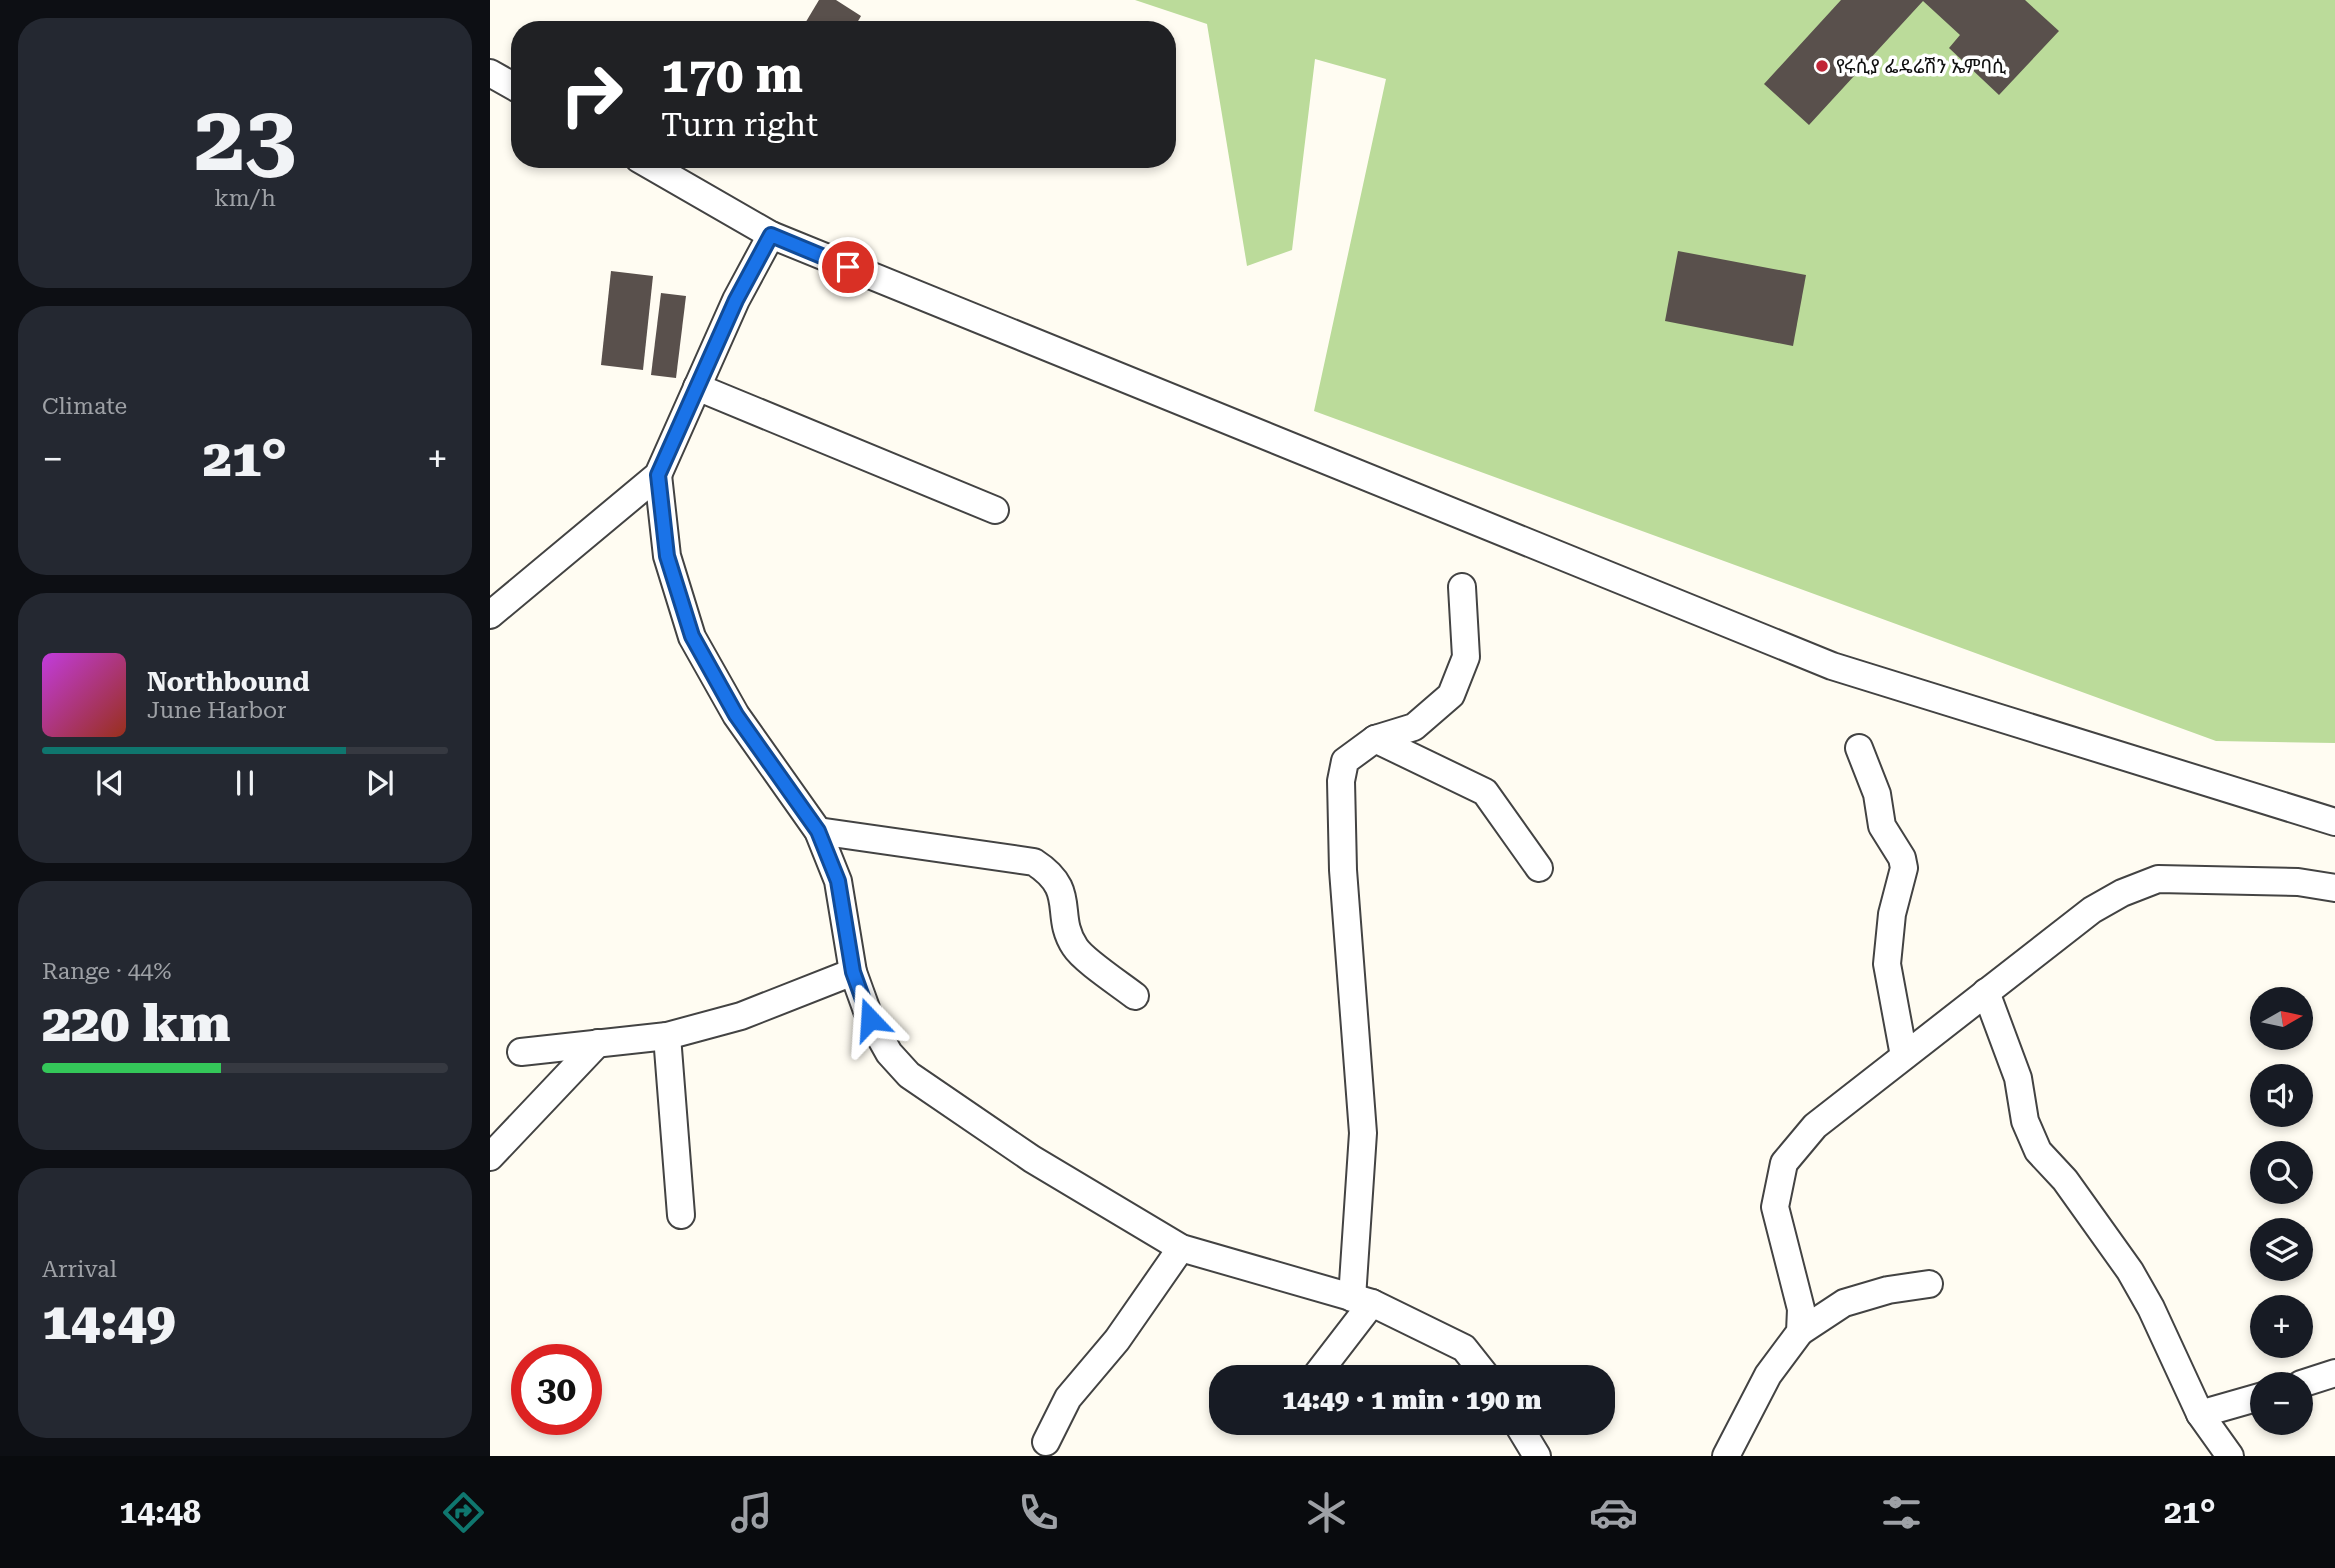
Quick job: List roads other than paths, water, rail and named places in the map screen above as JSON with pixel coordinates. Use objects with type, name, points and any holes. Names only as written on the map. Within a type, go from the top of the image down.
[{"type":"street","points":[[490,73],[511,85]]},
{"type":"street","points":[[655,168],[771,235],[1832,666],[2335,822]]},
{"type":"street","points":[[490,615],[658,475],[736,300],[771,235]]},
{"type":"street","points":[[697,387],[995,510]]},
{"type":"street","points":[[658,475],[667,556],[692,636],[736,715],[818,831],[838,881],[853,972],[870,1019],[889,1053],[909,1075],[1032,1158],[1181,1248],[1362,1301],[1464,1348],[1477,1365]]},
{"type":"street","points":[[1322,1365],[1362,1301],[1363,1133],[1343,870],[1340,781],[1345,761],[1375,739],[1414,727],[1451,695],[1466,657],[1462,587]]},
{"type":"street","points":[[1375,739],[1485,792],[1539,868]]},
{"type":"street","points":[[1859,748],[1877,794],[1882,826],[1902,858],[1904,867],[1892,914],[1887,964],[1904,1056]]},
{"type":"street","points":[[818,831],[1034,862],[1050,872],[1064,895],[1066,919],[1075,947],[1135,996]]},
{"type":"street","points":[[1800,1332],[1801,1308],[1775,1207],[1784,1163],[1815,1126],[2092,910],[2122,893],[2158,879],[2298,882],[2335,888]]},
{"type":"street","points":[[521,1052],[667,1036],[741,1016],[853,972]]},
{"type":"street","points":[[1986,992],[2018,1078],[2025,1121],[2038,1151],[2065,1180],[2130,1271],[2151,1308],[2200,1414],[2230,1456]]},
{"type":"street","points":[[667,1036],[681,1215]]},
{"type":"street","points":[[490,1157],[598,1043]]},
{"type":"street","points":[[1046,1442],[1069,1398],[1116,1340],[1181,1248]]},
{"type":"street","points":[[1726,1456],[1768,1375],[1800,1332],[1844,1303],[1888,1290],[1929,1284]]},
{"type":"street","points":[[2313,1380],[2335,1373]]},
{"type":"street","points":[[2200,1414],[2250,1400]]},
{"type":"street","points":[[1524,1435],[1536,1456]]},
{"type":"place","name":"የሩሲያ ፌዴሬሽን ኤምባሲ","points":[[1822,66]]}]
